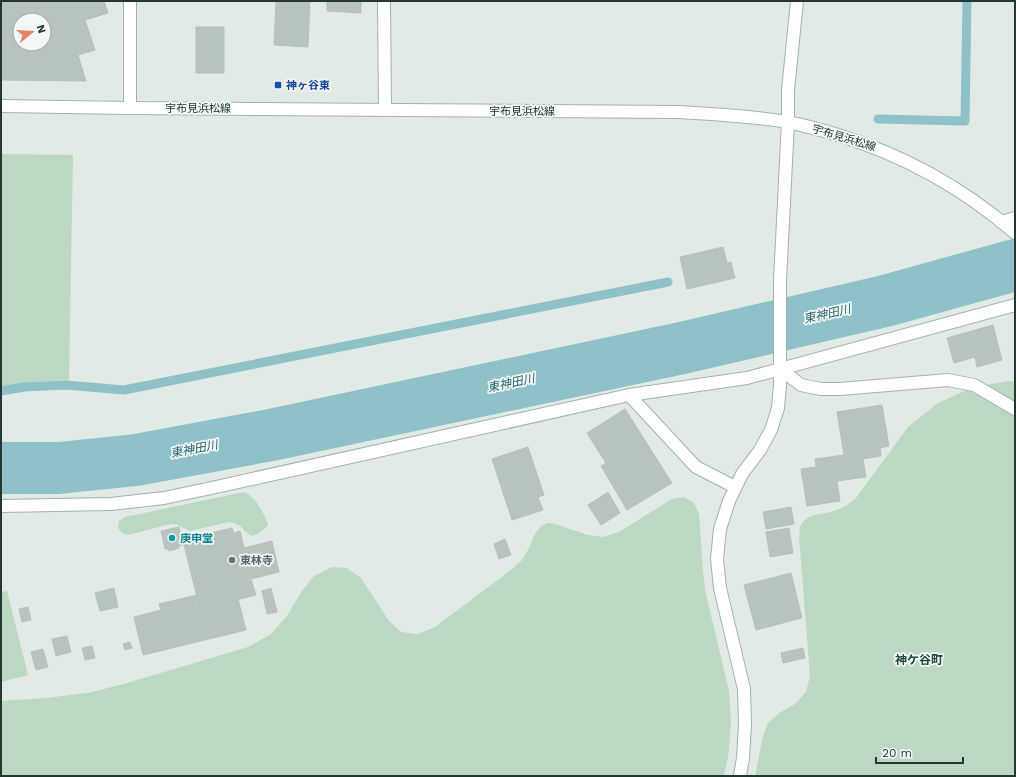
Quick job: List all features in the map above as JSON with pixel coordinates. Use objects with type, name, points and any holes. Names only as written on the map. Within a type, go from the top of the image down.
[{"type":"street","points":[[130,1],[130,108]]},
{"type":"street","points":[[384,1],[385,110]]},
{"type":"street","points":[[740,776],[743,758],[745,724],[744,689],[720,588],[717,559],[720,529],[728,501],[742,474],[760,450],[771,430],[778,408],[780,385],[780,287],[788,122],[788,90],[797,1]]},
{"type":"street","name":"宇布見浜松線","points":[[1,106],[678,112],[735,115],[788,122],[819,129],[878,149],[934,176],[961,192],[987,210],[1013,231]]},
{"type":"street","points":[[1001,222],[1015,218]]},
{"type":"street","points":[[1,506],[111,504],[164,498],[629,395],[747,378],[780,364],[1015,306]]},
{"type":"street","points":[[780,364],[800,385],[821,389],[840,389],[948,380],[974,385],[1015,409]]},
{"type":"street","points":[[629,395],[696,467],[735,487]]},
{"type":"green space","points":[[1,154],[73,155],[69,381],[24,383],[1,387]]},
{"type":"green space","points":[[1008,381],[1015,382],[1015,776],[755,776],[763,736],[768,723],[779,713],[795,704],[806,692],[810,676],[799,537],[801,525],[812,516],[837,510],[846,506],[856,498],[908,427],[938,403],[971,388]]},
{"type":"green space","points":[[239,493],[246,493],[253,498],[260,507],[267,521],[268,525],[261,532],[252,536],[237,524],[229,522],[190,531],[175,524],[170,524],[128,535],[122,533],[118,528],[119,521],[125,517]]},
{"type":"green space","points":[[684,497],[694,503],[699,514],[705,590],[729,691],[731,723],[728,757],[724,776],[1,776],[1,701],[88,693],[248,647],[271,634],[287,616],[302,591],[314,576],[332,567],[347,568],[361,578],[389,621],[401,632],[418,634],[435,627],[511,570],[522,560],[536,532],[541,526],[548,523],[555,524],[588,535],[603,537],[619,532],[672,499]]},
{"type":"green space","points":[[1,588],[2,592],[7,591],[28,675],[1,682]]},
{"type":"building","points":[[104,1],[108,13],[85,20],[95,50],[78,55],[86,81],[1,80],[1,2]]},
{"type":"building","points":[[276,1],[310,1],[308,47],[274,45]]},
{"type":"building","points":[[327,1],[361,1],[361,13],[327,11]]},
{"type":"building","points":[[196,27],[224,27],[224,73],[196,73]]},
{"type":"building","points":[[723,247],[727,263],[731,262],[735,278],[687,289],[680,257]]},
{"type":"building","points":[[993,325],[1002,360],[977,367],[975,357],[954,363],[947,338]]},
{"type":"building","points":[[882,405],[889,446],[880,448],[881,456],[863,459],[866,477],[837,481],[840,501],[807,506],[801,469],[816,467],[815,459],[844,455],[837,412]]},
{"type":"building","points":[[625,409],[672,483],[627,510],[601,466],[606,463],[587,433]]},
{"type":"building","points":[[528,447],[544,495],[538,497],[543,510],[512,520],[492,459]]},
{"type":"building","points":[[608,492],[620,513],[601,525],[588,505]]},
{"type":"building","points":[[791,507],[794,524],[766,529],[763,512]]},
{"type":"building","points":[[179,527],[183,545],[169,551],[169,549],[165,549],[161,531]]},
{"type":"building","name":"東林寺","points":[[232,528],[234,533],[240,531],[244,548],[272,541],[279,572],[251,579],[256,595],[200,609],[184,545],[194,542],[193,537]]},
{"type":"building","points":[[789,528],[793,553],[770,557],[766,532]]},
{"type":"building","points":[[505,539],[511,555],[499,559],[494,544]]},
{"type":"building","points":[[791,573],[802,618],[756,630],[744,585]]},
{"type":"building","points":[[114,588],[118,607],[100,611],[95,593]]},
{"type":"building","points":[[271,588],[277,612],[267,614],[262,591]]},
{"type":"building","points":[[197,595],[200,609],[238,599],[246,630],[143,655],[134,617],[161,610],[159,604]]},
{"type":"building","points":[[28,607],[31,620],[22,622],[19,609]]},
{"type":"building","points":[[67,636],[71,652],[56,656],[52,639]]},
{"type":"building","points":[[130,642],[132,648],[125,650],[123,644]]},
{"type":"building","points":[[92,646],[95,658],[85,660],[82,648]]},
{"type":"building","points":[[803,648],[805,658],[783,663],[781,653]]},
{"type":"building","points":[[43,649],[48,667],[36,670],[31,652]]},
{"type":"waterway","points":[[878,119],[965,121],[967,1]]},
{"type":"waterway","name":"東神田川","points":[[1,468],[59,468],[136,460],[271,435],[682,348],[885,301],[1015,265]]},
{"type":"waterway","points":[[1,391],[24,387],[66,385],[124,390],[668,282]]},
{"type":"place","name":"神ヶ谷東","points":[[278,85]]},
{"type":"place","name":"庚申堂","points":[[172,538]]},
{"type":"place","name":"東林寺","points":[[232,560]]},
{"type":"district","name":"神ケ谷町","points":[[919,660]]}]
